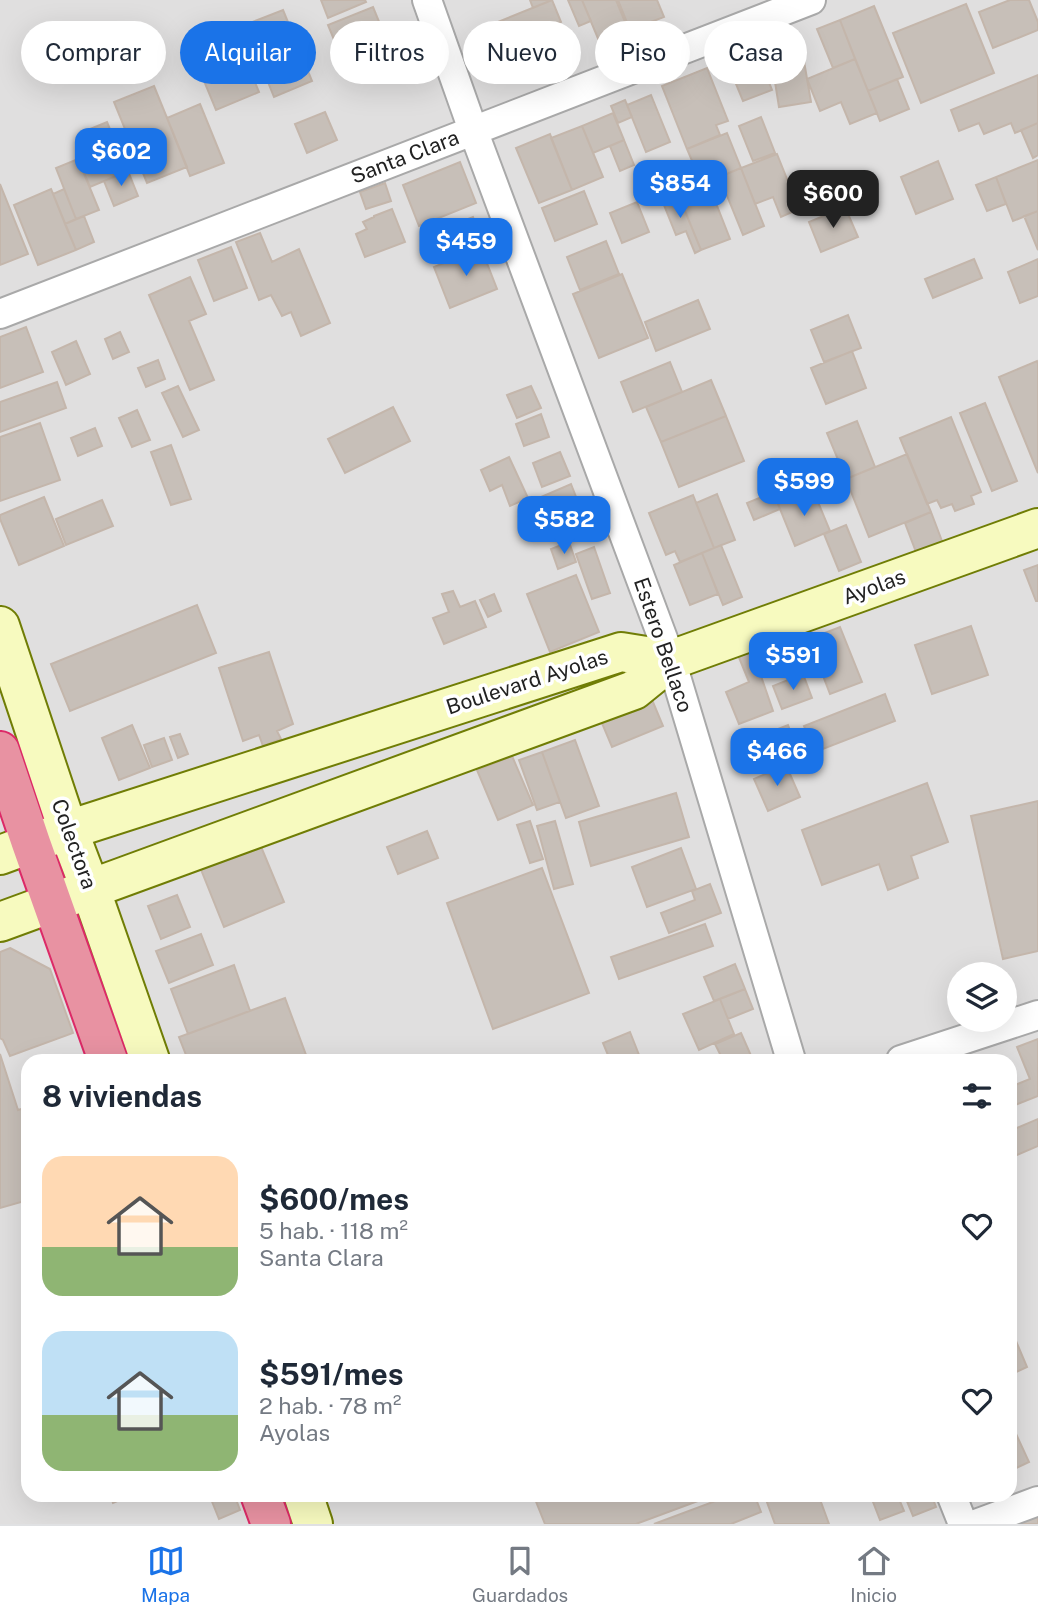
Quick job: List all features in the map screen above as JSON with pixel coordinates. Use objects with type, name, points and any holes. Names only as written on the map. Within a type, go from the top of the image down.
[{"type":"highway","points":[[0,751],[15,849],[52,902],[106,1054]]},
{"type":"highway","points":[[263,1502],[271,1524]]},
{"type":"street","name":"Estero Bellaco","points":[[427,0],[671,660],[789,1054]]},
{"type":"street","name":"Santa Clara","points":[[0,314],[811,0]]},
{"type":"street","name":"Ayolas","points":[[671,660],[1038,528]]},
{"type":"street","name":"Colectora","points":[[0,626],[68,830],[148,1054]]},
{"type":"street","name":"Boulevard Ayolas","points":[[15,849],[621,652],[671,660]]},
{"type":"street","name":"Boulevard Ayolas","points":[[0,922],[634,690],[671,660]]},
{"type":"street","points":[[919,1054],[1038,1015]]},
{"type":"street","points":[[976,1524],[1038,1501]]},
{"type":"street","points":[[306,1502],[313,1524]]},
{"type":"street","points":[[954,1502],[962,1524]]},
{"type":"shaded area","points":[[0,0],[1038,0],[1038,1524],[0,1524]]},
{"type":"building","points":[[321,0],[365,0],[366,2],[328,18]]},
{"type":"building","points":[[530,0],[552,0],[533,8]]},
{"type":"building","points":[[552,0],[561,21],[500,21]]},
{"type":"building","points":[[568,0],[582,0],[591,21],[581,25],[581,21],[577,21]]},
{"type":"building","points":[[582,0],[616,0],[625,21],[595,21],[595,31]]},
{"type":"building","points":[[618,0],[657,0],[664,17],[654,21],[626,21]]},
{"type":"building","points":[[1010,0],[1029,0],[1038,22],[1038,30],[993,48],[979,12]]},
{"type":"building","points":[[966,4],[994,73],[921,103],[893,33]]},
{"type":"building","points":[[874,6],[903,77],[868,91],[840,20]]},
{"type":"building","points":[[373,7],[379,21],[338,21]]},
{"type":"building","points":[[283,10],[287,21],[255,21]]},
{"type":"building","points":[[840,20],[855,59],[833,68],[817,29]]},
{"type":"building","points":[[855,59],[877,113],[850,124],[841,102],[820,111],[807,79]]},
{"type":"building","points":[[704,69],[704,84],[713,84],[728,121],[716,125],[720,135],[687,149],[662,86],[690,84],[690,75]]},
{"type":"building","points":[[1038,75],[1038,123],[1015,133],[1011,123],[984,134],[979,123],[959,131],[951,110]]},
{"type":"building","points":[[807,79],[811,102],[779,107],[775,84],[807,84]]},
{"type":"building","points":[[897,79],[909,109],[880,121],[868,91]]},
{"type":"building","points":[[205,84],[256,84],[259,92],[216,110]]},
{"type":"building","points":[[269,84],[305,84],[274,97]]},
{"type":"building","points":[[736,84],[770,84],[772,90],[743,101]]},
{"type":"building","points":[[154,86],[187,167],[147,183],[114,102]]},
{"type":"building","points":[[651,95],[670,142],[646,152],[627,105]]},
{"type":"building","points":[[625,100],[632,117],[618,123],[611,106]]},
{"type":"building","points":[[200,104],[224,163],[190,176],[167,118]]},
{"type":"building","points":[[325,112],[337,140],[307,153],[295,124]]},
{"type":"building","points":[[613,113],[624,140],[593,153],[582,126]]},
{"type":"building","points":[[761,117],[775,153],[753,161],[739,126]]},
{"type":"building","points":[[107,122],[116,144],[94,153],[85,131]]},
{"type":"building","points":[[1038,123],[1038,155],[1033,158],[1021,130]]},
{"type":"building","points":[[582,126],[603,177],[572,190],[551,138]]},
{"type":"building","points":[[727,133],[741,168],[702,184],[687,149]]},
{"type":"building","points":[[550,134],[572,190],[539,203],[516,148]]},
{"type":"building","points":[[624,140],[634,165],[620,171],[610,146]]},
{"type":"building","points":[[116,144],[128,171],[90,187],[78,159]]},
{"type":"building","points":[[777,154],[799,209],[781,217],[773,197],[755,204],[741,168]]},
{"type":"building","points":[[78,159],[99,210],[76,219],[56,168]]},
{"type":"building","points":[[1038,160],[1038,211],[1013,221],[996,177]]},
{"type":"building","points":[[938,161],[953,199],[916,214],[901,177]]},
{"type":"building","points":[[460,162],[476,203],[419,226],[403,185]]},
{"type":"building","points":[[741,168],[764,226],[743,235],[726,193],[714,198],[730,239],[701,250],[678,194]]},
{"type":"building","points":[[128,171],[138,196],[114,206],[104,181]]},
{"type":"building","points":[[996,177],[1006,204],[987,211],[976,185]]},
{"type":"building","points":[[385,183],[391,201],[366,209],[360,192]]},
{"type":"building","points":[[0,184],[28,254],[0,265]]},
{"type":"building","points":[[51,189],[76,250],[38,265],[14,205]]},
{"type":"building","points":[[64,189],[76,219],[65,224],[53,194]]},
{"type":"building","points":[[584,191],[597,224],[555,241],[542,208]]},
{"type":"building","points":[[678,194],[701,250],[695,253],[686,231],[676,235],[662,200]]},
{"type":"building","points":[[637,202],[649,232],[622,243],[610,213]]},
{"type":"building","points":[[845,207],[858,237],[821,252],[809,222]]},
{"type":"building","points":[[392,209],[405,242],[365,257],[356,234],[367,229],[363,222]]},
{"type":"building","points":[[1038,211],[1038,250],[1024,216]]},
{"type":"building","points":[[84,216],[94,242],[76,250],[65,224]]},
{"type":"building","points":[[473,217],[481,237],[435,255],[427,235]]},
{"type":"building","points":[[260,233],[272,262],[299,249],[330,323],[301,336],[291,312],[282,316],[271,295],[259,300],[236,242]]},
{"type":"building","points":[[606,241],[619,274],[580,290],[567,257]]},
{"type":"building","points":[[231,247],[247,288],[214,301],[198,260]]},
{"type":"building","points":[[481,248],[497,289],[450,308],[434,267]]},
{"type":"building","points":[[974,259],[982,278],[933,298],[925,279]]},
{"type":"building","points":[[1038,259],[1038,296],[1020,303],[1008,272]]},
{"type":"building","points":[[622,274],[648,338],[599,358],[573,294]]},
{"type":"building","points":[[190,277],[206,314],[189,321],[214,380],[190,390],[149,295]]},
{"type":"building","points":[[698,300],[710,329],[656,351],[645,322]]},
{"type":"building","points":[[848,315],[861,348],[824,362],[811,330]]},
{"type":"building","points":[[26,327],[43,372],[0,388],[0,337]]},
{"type":"building","points":[[120,332],[129,352],[113,359],[105,339]]},
{"type":"building","points":[[76,341],[90,374],[66,385],[52,352]]},
{"type":"building","points":[[852,351],[866,388],[826,404],[811,368]]},
{"type":"building","points":[[158,360],[165,379],[146,387],[138,368]]},
{"type":"building","points":[[1037,361],[1038,364],[1038,473],[999,377]]},
{"type":"building","points":[[670,362],[682,392],[633,412],[621,382]]},
{"type":"building","points":[[711,380],[726,416],[661,442],[646,407]]},
{"type":"building","points":[[57,382],[66,408],[0,432],[0,402]]},
{"type":"building","points":[[178,386],[199,430],[183,437],[162,393]]},
{"type":"building","points":[[531,386],[541,408],[517,418],[507,395]]},
{"type":"building","points":[[985,403],[1017,481],[992,491],[960,413]]},
{"type":"building","points":[[393,407],[410,441],[345,473],[328,439]]},
{"type":"building","points":[[137,410],[150,440],[132,447],[119,418]]},
{"type":"building","points":[[541,414],[549,437],[524,446],[516,424]]},
{"type":"building","points":[[726,416],[744,461],[679,487],[661,442]]},
{"type":"building","points":[[951,417],[981,492],[971,496],[974,504],[955,511],[952,504],[941,508],[937,500],[927,504],[900,438]]},
{"type":"building","points":[[857,421],[875,467],[846,479],[827,433]]},
{"type":"building","points":[[40,423],[60,480],[0,501],[0,437]]},
{"type":"building","points":[[95,428],[102,446],[78,456],[71,438]]},
{"type":"building","points":[[171,445],[191,499],[171,505],[151,452]]},
{"type":"building","points":[[560,452],[570,476],[542,487],[533,463]]},
{"type":"building","points":[[907,454],[931,512],[869,537],[846,479]]},
{"type":"building","points":[[509,457],[528,498],[510,506],[502,485],[490,491],[481,470]]},
{"type":"building","points":[[571,484],[578,502],[549,514],[541,497]]},
{"type":"building","points":[[813,490],[830,531],[795,546],[778,504]]},
{"type":"building","points":[[774,492],[780,509],[754,520],[747,503]]},
{"type":"building","points":[[717,494],[735,540],[714,548],[696,503]]},
{"type":"building","points":[[693,495],[714,548],[680,562],[675,551],[666,555],[649,513]]},
{"type":"building","points":[[44,497],[64,546],[19,565],[0,515]]},
{"type":"building","points":[[102,500],[113,526],[66,545],[56,519]]},
{"type":"building","points":[[577,508],[586,532],[575,536],[566,513]]},
{"type":"building","points":[[931,512],[945,549],[919,560],[905,523]]},
{"type":"building","points":[[846,525],[861,562],[839,571],[824,534]]},
{"type":"building","points":[[569,542],[576,562],[558,569],[551,549]]},
{"type":"building","points":[[721,545],[742,597],[723,605],[702,553]]},
{"type":"building","points":[[594,547],[610,593],[592,599],[576,554]]},
{"type":"building","points":[[702,553],[718,594],[690,605],[674,565]]},
{"type":"building","points":[[1038,565],[1038,601],[1036,601],[1024,570]]},
{"type":"building","points":[[576,575],[599,632],[550,652],[527,594]]},
{"type":"building","points":[[453,591],[460,607],[475,601],[486,627],[444,644],[433,618],[449,612],[442,594]]},
{"type":"building","points":[[494,594],[501,611],[488,617],[480,600]]},
{"type":"building","points":[[197,605],[216,653],[70,711],[51,664]]},
{"type":"building","points":[[971,626],[988,675],[932,694],[915,645]]},
{"type":"building","points":[[840,627],[862,682],[830,694],[809,639]]},
{"type":"building","points":[[752,650],[773,711],[739,724],[726,692],[749,682],[738,655]]},
{"type":"building","points":[[269,652],[293,724],[277,731],[281,739],[263,746],[259,735],[243,741],[219,668]]},
{"type":"building","points":[[803,674],[812,698],[782,709],[773,686]]},
{"type":"building","points":[[885,694],[895,721],[815,752],[804,726]]},
{"type":"building","points":[[650,695],[663,726],[612,747],[599,716]]},
{"type":"building","points":[[132,725],[150,768],[119,780],[102,738]]},
{"type":"building","points":[[788,725],[799,754],[751,772],[740,744]]},
{"type":"building","points":[[180,734],[188,754],[178,758],[170,737]]},
{"type":"building","points":[[164,738],[172,760],[152,767],[144,745]]},
{"type":"building","points":[[575,740],[599,806],[566,818],[542,752]]},
{"type":"building","points":[[542,752],[560,802],[537,810],[519,760]]},
{"type":"building","points":[[512,756],[533,805],[498,820],[477,770]]},
{"type":"building","points":[[786,765],[800,797],[768,811],[754,779]]},
{"type":"building","points":[[927,783],[948,842],[911,856],[918,878],[888,890],[879,864],[822,885],[802,830]]},
{"type":"building","points":[[676,793],[689,837],[591,866],[579,822]]},
{"type":"building","points":[[1038,801],[1038,951],[1003,959],[971,816]]},
{"type":"building","points":[[530,821],[543,859],[530,863],[517,825]]},
{"type":"building","points":[[555,821],[573,884],[554,889],[537,826]]},
{"type":"building","points":[[427,831],[438,858],[398,874],[387,847]]},
{"type":"building","points":[[257,837],[284,902],[224,927],[198,862]]},
{"type":"building","points":[[681,848],[696,889],[647,907],[632,867]]},
{"type":"building","points":[[542,868],[589,993],[493,1029],[447,903]]},
{"type":"building","points":[[710,884],[721,913],[669,933],[661,913],[695,900],[692,891]]},
{"type":"building","points":[[177,895],[190,927],[161,939],[148,906]]},
{"type":"building","points":[[705,924],[713,946],[619,979],[611,957]]},
{"type":"building","points":[[201,934],[213,965],[169,983],[156,951]]},
{"type":"building","points":[[10,948],[50,969],[73,1033],[10,1056],[0,1038],[0,952]]},
{"type":"building","points":[[735,964],[745,989],[714,1001],[704,977]]},
{"type":"building","points":[[234,965],[250,1011],[188,1034],[171,989]]},
{"type":"building","points":[[745,989],[753,1009],[728,1019],[720,999]]},
{"type":"building","points":[[285,998],[306,1054],[186,1054],[179,1037]]},
{"type":"building","points":[[720,999],[734,1034],[699,1050],[683,1014]]},
{"type":"building","points":[[630,1032],[639,1054],[608,1054],[603,1043]]},
{"type":"building","points":[[741,1033],[750,1054],[720,1054],[715,1044]]},
{"type":"building","points":[[1038,1039],[1038,1096],[1017,1104],[1017,1084],[1030,1079],[1017,1047]]},
{"type":"building","points":[[0,1054],[18,1110],[21,1109],[21,1202],[0,1208]]},
{"type":"building","points":[[1038,1119],[1038,1146],[1017,1155],[1017,1128]]},
{"type":"building","points":[[1017,1343],[1027,1367],[1017,1372]]},
{"type":"building","points":[[1017,1436],[1029,1462],[1017,1468]]},
{"type":"building","points":[[212,1502],[237,1502],[240,1510],[219,1519]]},
{"type":"building","points":[[536,1502],[695,1502],[636,1524],[545,1524]]},
{"type":"building","points":[[713,1502],[757,1502],[761,1512],[731,1524],[654,1524]]},
{"type":"building","points":[[767,1502],[821,1502],[829,1524],[775,1524]]},
{"type":"building","points":[[873,1502],[900,1502],[904,1511],[880,1520]]},
{"type":"building","points":[[907,1502],[934,1502],[936,1507],[913,1516]]},
{"type":"building","points":[[1038,1508],[1038,1524],[996,1524]]}]
